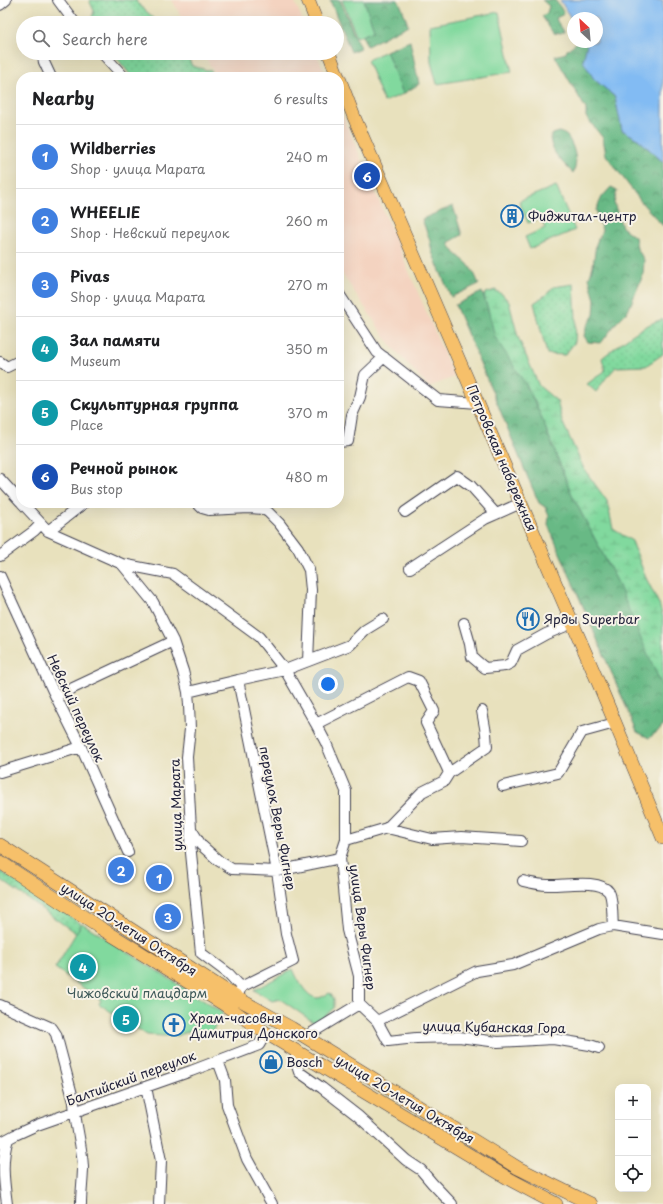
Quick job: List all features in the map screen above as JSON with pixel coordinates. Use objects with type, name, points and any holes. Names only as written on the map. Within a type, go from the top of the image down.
[{"type":"main road","points":[[308,0],[314,16]]},
{"type":"main road","name":"Петровская набережная","points":[[332,60],[337,72]]},
{"type":"main road","name":"Петровская набережная","points":[[344,90],[573,623],[663,838]]},
{"type":"main road","name":"улица 20-летия Октября","points":[[0,845],[239,992],[305,1037],[518,1168],[591,1204]]},
{"type":"main road","name":"улица 20-летия Октября","points":[[0,862],[105,931],[266,1033],[511,1180],[556,1204]]},
{"type":"street","points":[[0,5],[6,0]]},
{"type":"street","points":[[58,0],[70,16]]},
{"type":"street","points":[[44,60],[49,72]]},
{"type":"street","points":[[108,60],[119,72]]},
{"type":"street","points":[[344,302],[377,352],[438,400],[478,403]]},
{"type":"street","points":[[344,441],[348,441],[352,415],[360,397],[365,374],[384,357]]},
{"type":"street","points":[[3,364],[16,361]]},
{"type":"street","points":[[406,512],[457,476],[472,486],[496,514]]},
{"type":"street","name":"улица Веры Фигнер","points":[[0,479],[16,497]]},
{"type":"street","points":[[410,568],[485,519],[521,503]]},
{"type":"street","name":"улица Веры Фигнер","points":[[26,508],[48,531],[122,564],[173,574],[259,637],[285,670],[316,724],[346,791],[346,840],[340,858],[347,930],[359,976],[359,1004],[305,1037]]},
{"type":"street","points":[[48,531],[78,508]]},
{"type":"street","points":[[202,508],[209,510],[249,508],[263,509],[279,523],[298,548],[308,570],[311,590],[308,661]]},
{"type":"street","points":[[0,556],[34,531],[41,524]]},
{"type":"street","name":"улица Марата","points":[[122,564],[153,602],[173,642],[184,671],[188,692],[190,729],[187,757],[192,829],[190,843],[201,953],[229,974],[239,992]]},
{"type":"street","name":"Невский переулок","points":[[0,576],[81,747],[128,852]]},
{"type":"street","points":[[188,692],[285,670],[350,645],[365,630],[384,619]]},
{"type":"street","points":[[464,623],[472,658],[484,668],[505,666],[511,662],[517,650],[546,634],[573,623]]},
{"type":"street","points":[[56,696],[173,642]]},
{"type":"street","points":[[316,724],[408,677],[419,681],[434,711],[426,723],[448,773]]},
{"type":"street","name":"переулок Веры Фигнер","points":[[238,680],[277,871],[286,934],[293,961],[239,992]]},
{"type":"street","points":[[346,840],[387,828],[422,792],[444,781],[448,773],[487,747],[482,711]]},
{"type":"street","points":[[503,786],[558,773],[582,732],[615,723]]},
{"type":"street","points":[[0,772],[81,747]]},
{"type":"street","points":[[387,828],[432,840],[461,837],[521,841]]},
{"type":"street","points":[[192,829],[201,845],[219,862],[232,869],[277,871],[340,858]]},
{"type":"street","points":[[523,882],[548,885],[582,883],[601,886],[609,892],[612,905],[613,926]]},
{"type":"street","points":[[359,1004],[377,1020],[477,971],[513,965],[599,929],[613,926],[663,934]]},
{"type":"street","points":[[0,1005],[52,1028],[56,1034],[74,1102],[80,1139],[83,1167],[81,1204]]},
{"type":"street","name":"улица Кубанская Гора","points":[[377,1020],[388,1041],[416,1038],[459,1037],[498,1042],[553,1039],[590,1045],[599,1048]]},
{"type":"street","name":"Балтийский переулок","points":[[4,1141],[37,1125],[146,1087],[259,1045],[266,1033]]},
{"type":"street","points":[[298,1052],[295,1059],[299,1072],[358,1116],[406,1160],[421,1170],[452,1204]]},
{"type":"street","points":[[218,1061],[224,1080],[227,1105],[247,1159],[272,1204]]},
{"type":"street","points":[[146,1087],[161,1161],[159,1204]]},
{"type":"street","points":[[4,1141],[3,1172],[6,1204]]},
{"type":"shaded area","points":[[172,0],[294,0],[301,16],[181,16]]},
{"type":"shaded area","points":[[207,60],[319,60],[325,72],[214,72]]},
{"type":"shaded area","points":[[344,119],[454,377],[429,387],[391,346],[344,276]]},
{"type":"green space","points":[[89,0],[137,0],[136,2],[152,16],[92,16],[94,11]]},
{"type":"green space","points":[[330,0],[340,0],[360,48],[351,52],[344,35],[344,16],[336,16]]},
{"type":"green space","points":[[342,0],[364,0],[374,30],[357,37]]},
{"type":"green space","points":[[364,0],[398,0],[408,25],[367,46],[362,35],[374,30]]},
{"type":"green space","points":[[542,0],[555,0],[561,8],[564,14],[556,18],[564,32],[561,34],[553,33],[542,16],[547,13],[549,6]]},
{"type":"green space","points":[[499,12],[512,72],[437,84],[431,62],[430,25]]},
{"type":"green space","points":[[410,41],[419,84],[403,94],[386,51]]},
{"type":"green space","points":[[570,48],[588,48],[594,79],[615,97],[622,130],[638,139],[663,162],[663,226],[642,203],[606,155],[603,138],[586,117],[586,109],[555,56],[566,53]]},
{"type":"green space","points":[[386,51],[403,94],[384,102],[367,60]]},
{"type":"green space","points":[[119,60],[189,60],[192,66],[211,72],[128,72]]},
{"type":"green space","points":[[559,132],[567,136],[574,149],[576,164],[573,173],[558,157],[551,144],[550,138],[553,134]]},
{"type":"green space","points":[[556,186],[575,230],[530,249],[525,237],[545,228],[541,218],[528,223],[519,201]]},
{"type":"green space","points":[[611,187],[617,190],[614,203],[622,227],[635,237],[637,248],[644,260],[643,275],[628,311],[617,322],[601,343],[588,342],[584,336],[586,327],[594,315],[595,300],[589,278],[593,266],[596,244],[602,230],[596,210],[602,197]]},
{"type":"green space","points":[[453,206],[462,235],[448,243],[455,253],[468,264],[479,284],[451,297],[432,252],[430,241],[422,219]]},
{"type":"green space","points":[[574,284],[576,319],[575,342],[565,355],[547,354],[534,303],[547,294],[553,287]]},
{"type":"green space","points":[[495,290],[502,294],[509,302],[518,337],[539,386],[557,401],[562,421],[584,469],[607,501],[613,529],[632,541],[646,578],[659,604],[663,617],[663,688],[617,581],[573,497],[538,409],[528,388],[495,337],[484,296],[486,293]]},
{"type":"green space","points":[[482,292],[488,309],[538,409],[573,497],[617,581],[663,688],[663,725],[661,729],[649,738],[637,732],[548,525],[549,516],[545,507],[539,503],[455,305]]},
{"type":"green space","points":[[663,319],[663,354],[646,366],[616,367],[596,392],[587,384],[605,371],[602,358],[639,330]]},
{"type":"green space","points":[[0,871],[176,985],[168,992],[74,932],[0,879]]},
{"type":"green space","name":"Чижовский плацдарм","points":[[82,923],[223,1013],[211,1033],[194,1029],[177,1036],[174,1034],[165,1036],[147,1035],[99,1004],[101,1000],[55,968]]},
{"type":"green space","points":[[293,969],[302,987],[310,995],[318,998],[330,993],[334,999],[334,1008],[316,1024],[280,999],[272,1001],[254,990]]},
{"type":"water","points":[[560,0],[663,0],[663,162],[638,139],[622,130],[615,97],[594,79],[583,61],[586,48],[603,48],[603,12],[567,12]]},
{"type":"place","name":"Речной рынок","points":[[367,176]]},
{"type":"place","name":"Фиджитал-центр","points":[[512,216]]},
{"type":"place","name":"Ярды Superbar","points":[[528,619]]},
{"type":"place","name":"WHEELIE","points":[[121,870]]},
{"type":"place","name":"Wildberries","points":[[159,878]]},
{"type":"place","name":"Pivas","points":[[168,917]]},
{"type":"place","name":"Зал памяти","points":[[83,967]]},
{"type":"place","name":"Скульптурная группа","points":[[126,1019]]},
{"type":"place","name":"Храм-часовня Димитрия Донского","points":[[174,1025]]},
{"type":"place","name":"Bosch","points":[[271,1062]]}]
